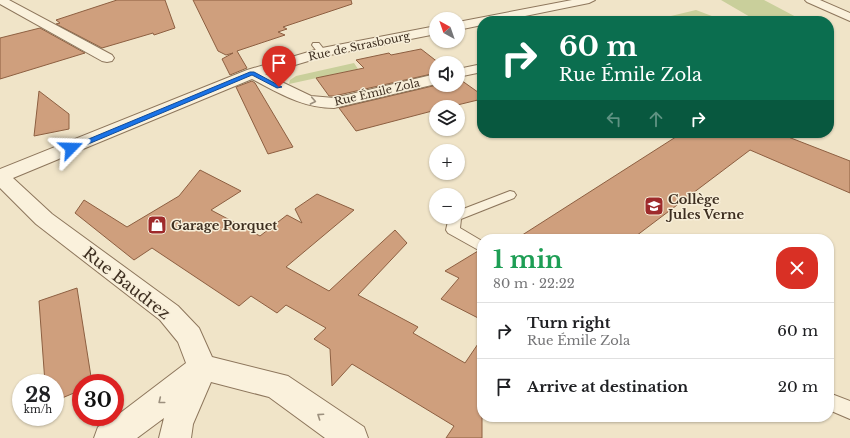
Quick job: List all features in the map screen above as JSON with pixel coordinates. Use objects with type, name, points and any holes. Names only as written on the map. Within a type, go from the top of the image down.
[{"type":"street","points":[[2,0],[107,58]]},
{"type":"street","points":[[522,16],[589,0]]},
{"type":"street","points":[[811,0],[850,17]]},
{"type":"street","points":[[465,25],[477,22]]},
{"type":"street","name":"Rue de Strasbourg","points":[[0,177],[252,73],[282,64],[319,49],[429,31]]},
{"type":"street","points":[[465,72],[477,69]]},
{"type":"street","name":"Rue Émile Zola","points":[[252,73],[306,100],[320,103],[334,103],[429,81]]},
{"type":"street","name":"Rue Baudrez","points":[[0,177],[44,219],[169,313],[189,336],[202,367]]},
{"type":"street","points":[[110,438],[142,416],[202,367]]},
{"type":"street","points":[[175,438],[177,424],[202,367]]},
{"type":"street","points":[[202,367],[277,386],[352,438]]},
{"type":"lane","points":[[465,213],[510,195]]},
{"type":"lane","points":[[454,224],[454,230],[477,244]]},
{"type":"lane","points":[[834,403],[850,410]]},
{"type":"green space","points":[[721,0],[764,0],[794,16],[748,16]]},
{"type":"green space","points":[[696,10],[712,16],[671,16]]},
{"type":"green space","points":[[354,63],[358,69],[289,84],[290,80],[296,76]]},
{"type":"building","points":[[117,0],[165,0],[175,28],[154,35],[153,33],[102,48],[56,24],[60,23],[56,20]]},
{"type":"building","points":[[193,0],[351,0],[352,4],[283,27],[287,29],[278,32],[285,35],[237,51],[247,68],[230,75],[222,59],[233,53],[226,55],[218,51]]},
{"type":"building","points":[[40,28],[85,53],[0,79],[0,38]]},
{"type":"building","points":[[421,49],[430,56],[429,75],[334,96],[329,96],[316,78],[364,68],[356,60],[389,53],[391,55]]},
{"type":"building","points":[[252,81],[255,83],[293,147],[268,154],[236,87]]},
{"type":"building","points":[[465,83],[477,91],[477,100],[465,103],[465,100],[429,100],[429,112],[356,131],[339,108],[429,87],[429,92],[465,92]]},
{"type":"building","points":[[39,91],[69,114],[69,129],[34,136]]},
{"type":"building","points":[[674,138],[791,138],[850,161],[850,193],[750,150],[639,234],[524,234]]},
{"type":"building","points":[[200,170],[241,191],[211,210],[260,236],[287,215],[302,223],[295,209],[317,194],[354,210],[286,267],[329,291],[395,230],[407,243],[358,295],[418,327],[413,333],[465,363],[477,345],[477,422],[482,422],[482,438],[446,438],[454,426],[352,364],[332,386],[330,349],[314,339],[326,328],[286,305],[277,313],[251,296],[239,306],[152,248],[134,260],[75,213],[84,200],[127,227],[179,196]]},
{"type":"building","points":[[477,252],[477,317],[441,299],[459,278],[445,271]]},
{"type":"building","points":[[77,288],[91,374],[72,374],[72,394],[64,397],[64,374],[44,374],[39,301]]},
{"type":"place","name":"Collège Jules Verne","points":[[654,206]]},
{"type":"place","name":"Garage Porquet","points":[[157,225]]},
{"type":"route","points":[[71,148],[252,73],[279,87]]}]
